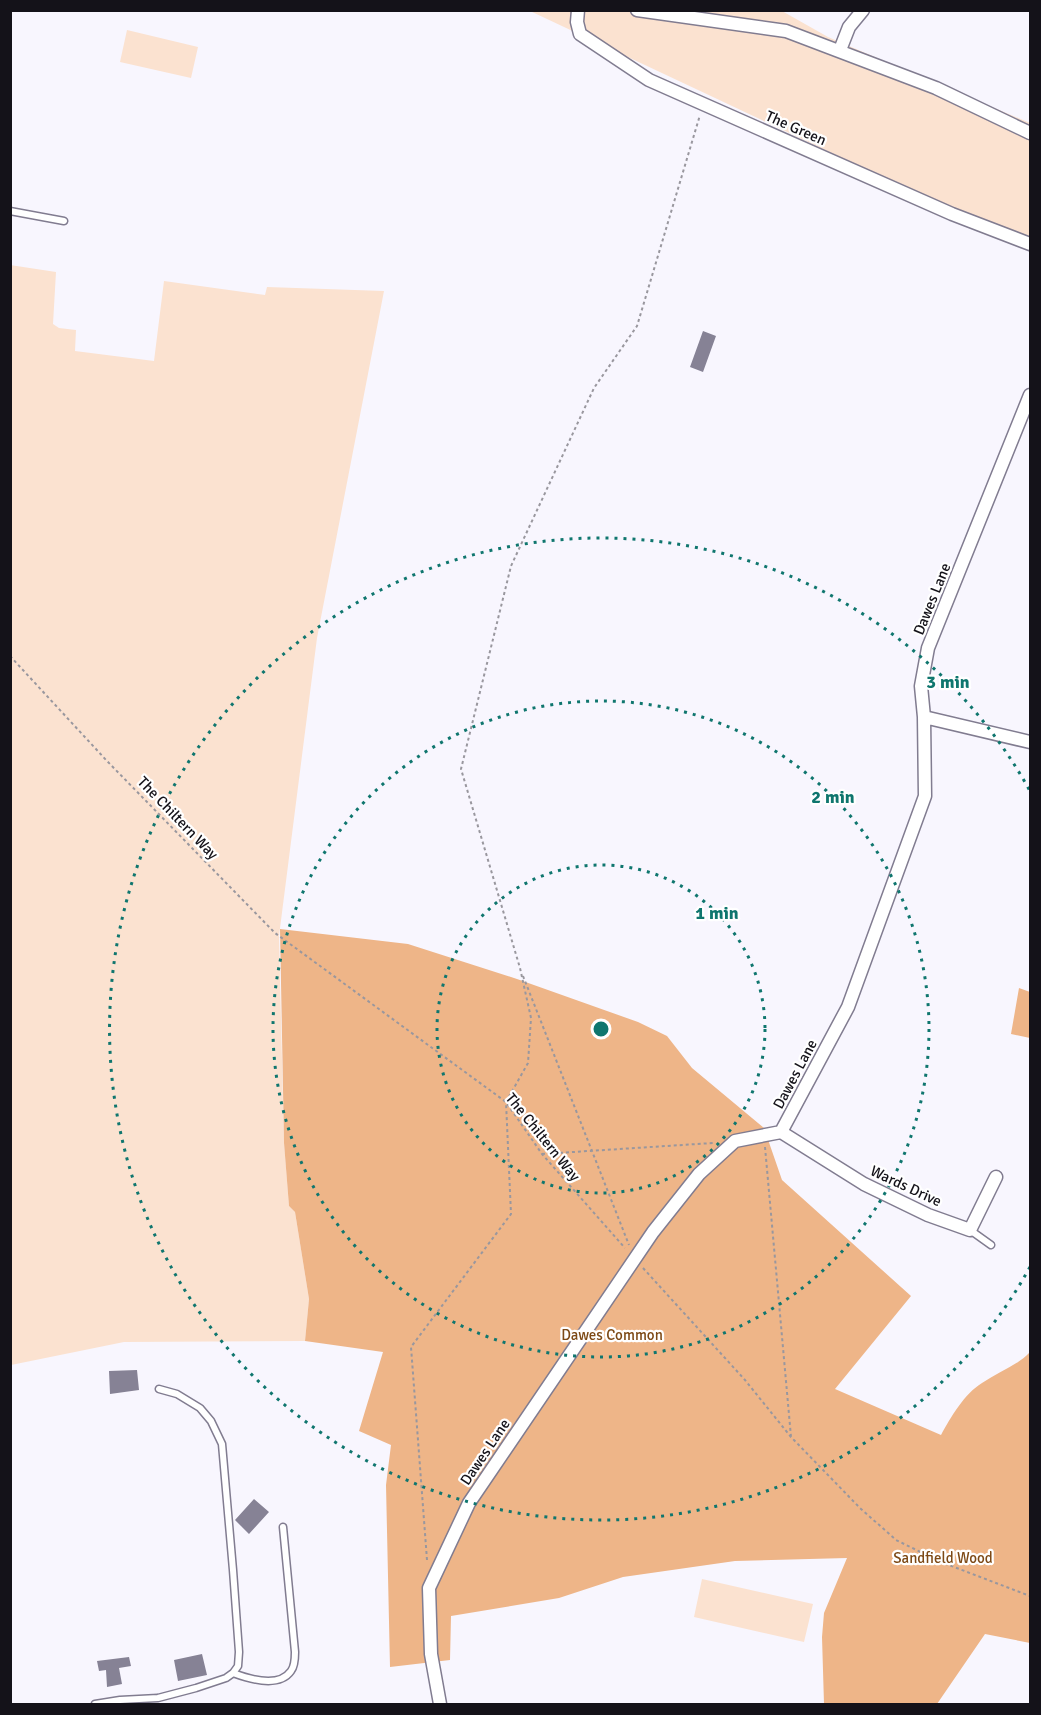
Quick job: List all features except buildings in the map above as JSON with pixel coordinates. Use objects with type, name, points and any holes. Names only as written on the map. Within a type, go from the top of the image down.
[{"type":"street","name":"The Green","points":[[578,10],[577,22],[580,34],[649,80],[952,214],[1030,244]]},
{"type":"street","points":[[638,10],[786,31],[936,88],[1030,133]]},
{"type":"street","points":[[840,50],[849,27],[862,10]]},
{"type":"street","name":"Dawes Lane","points":[[440,1704],[431,1654],[429,1588],[469,1503],[653,1232],[699,1174],[735,1142],[781,1132],[848,1007],[925,796],[924,717],[921,686],[928,648],[1030,395]]},
{"type":"street","points":[[924,717],[1030,742]]},
{"type":"street","name":"Wards Drive","points":[[781,1132],[864,1184],[928,1215],[970,1230]]},
{"type":"street","points":[[970,1230],[996,1177]]},
{"type":"lane","points":[[10,211],[64,221]]},
{"type":"lane","points":[[970,1230],[991,1245]]},
{"type":"lane","points":[[95,1704],[158,1698],[196,1688],[233,1673],[238,1666],[239,1652],[222,1444],[211,1421],[200,1408],[177,1394],[159,1389]]},
{"type":"lane","points":[[233,1673],[248,1679],[274,1679],[284,1677],[292,1670],[295,1652],[283,1527]]},
{"type":"path","points":[[428,1565],[411,1347],[511,1214],[506,1102],[528,1063],[531,1018],[520,968],[461,769],[511,566],[594,388],[637,326],[704,104]]},
{"type":"path","name":"The Chiltern Way","points":[[10,656],[107,762],[275,933],[506,1102],[542,1154],[745,1380],[791,1437],[860,1508],[896,1540],[941,1562],[1030,1596]]},
{"type":"path","points":[[520,968],[635,1259]]},
{"type":"path","points":[[764,1136],[791,1437]]},
{"type":"path","points":[[542,1154],[735,1142]]},
{"type":"shaded area","points":[[530,11],[782,11],[828,37],[1030,123],[1030,238],[938,203]]},
{"type":"shaded area","points":[[127,30],[198,47],[191,78],[120,62]]},
{"type":"shaded area","points":[[10,265],[56,272],[53,324],[59,328],[76,330],[75,351],[154,361],[164,281],[265,295],[267,287],[384,291],[317,638],[279,936],[284,1143],[289,1206],[295,1212],[309,1299],[305,1341],[124,1342],[11,1365]]},
{"type":"shaded area","points":[[702,1579],[813,1604],[804,1642],[694,1617]]},
{"type":"green space","name":"Dawes Common","points":[[280,929],[408,944],[517,979],[638,1022],[667,1036],[692,1068],[764,1128],[782,1180],[911,1296],[835,1389],[941,1435],[969,1393],[1030,1352],[1030,1643],[985,1634],[937,1704],[824,1704],[822,1637],[824,1613],[847,1558],[735,1561],[623,1577],[559,1598],[451,1616],[450,1660],[390,1667],[386,1485],[391,1445],[359,1431],[383,1352],[305,1341],[309,1299],[295,1212],[289,1206],[284,1143]]},
{"type":"green space","points":[[1019,988],[1030,992],[1030,1038],[1011,1034]]},
{"type":"park label","name":"Sandfield Wood","points":[[943,1558]]}]
